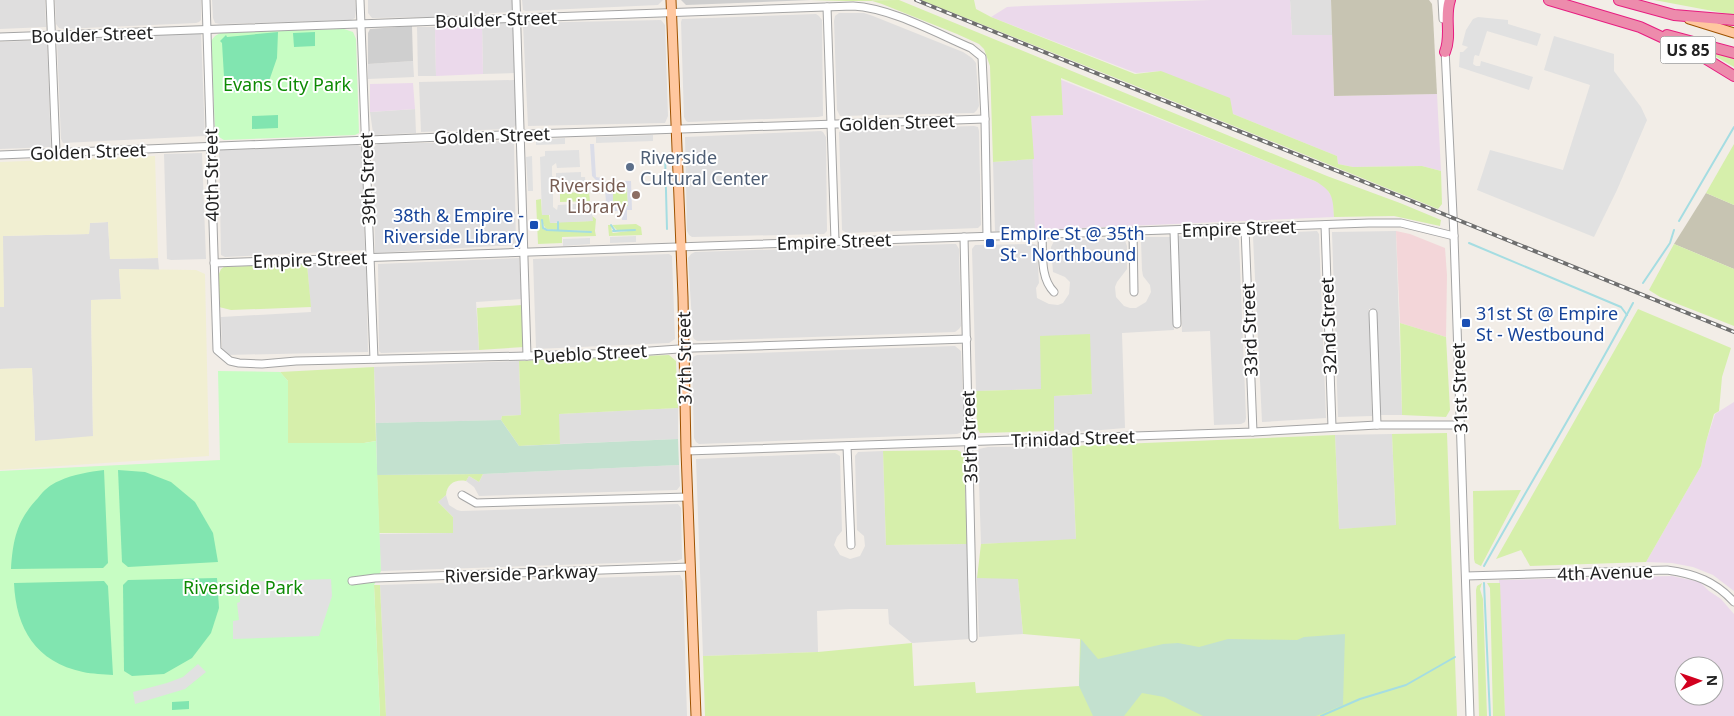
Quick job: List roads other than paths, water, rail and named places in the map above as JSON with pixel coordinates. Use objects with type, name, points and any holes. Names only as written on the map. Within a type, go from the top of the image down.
[{"type":"highway","points":[[1445,52],[1449,42],[1447,8],[1450,0]]},
{"type":"highway","name":"US 85","points":[[1549,0],[1640,27],[1698,54],[1734,76]]},
{"type":"highway","name":"US 85","points":[[1618,0],[1674,15],[1734,20]]},
{"type":"highway","points":[[1640,27],[1734,53]]},
{"type":"main road","name":"37th Street","points":[[671,0],[696,716]]},
{"type":"main road","points":[[1674,15],[1734,33]]},
{"type":"street","points":[[50,0],[56,152]]},
{"type":"street","name":"40th Street","points":[[206,0],[217,350]]},
{"type":"street","name":"39th Street","points":[[360,0],[374,359]]},
{"type":"street","points":[[516,0],[527,356]]},
{"type":"street","name":"31st Street","points":[[1442,0],[1454,236],[1470,716]]},
{"type":"street","points":[[827,7],[835,241]]},
{"type":"street","name":"Boulder Street","points":[[0,37],[672,12],[871,7],[971,48],[982,57],[985,119]]},
{"type":"street","points":[[985,119],[987,236]]},
{"type":"street","name":"Golden Street","points":[[0,155],[520,134],[985,119]]},
{"type":"street","name":"Empire Street","points":[[214,263],[1402,223],[1454,236]]},
{"type":"street","name":"32nd Street","points":[[1325,225],[1332,428]]},
{"type":"street","name":"33rd Street","points":[[1246,228],[1253,432]]},
{"type":"street","points":[[1174,231],[1177,324]]},
{"type":"street","points":[[1133,232],[1134,292]]},
{"type":"street","points":[[1042,236],[1044,270],[1048,286],[1054,292]]},
{"type":"street","name":"35th Street","points":[[964,237],[973,638]]},
{"type":"street","points":[[1373,314],[1377,425]]},
{"type":"street","name":"Pueblo Street","points":[[217,350],[230,361],[262,364],[374,359],[622,353],[684,348],[967,339]]},
{"type":"street","name":"Trinidad Street","points":[[686,451],[1253,432],[1377,425],[1460,425]]},
{"type":"street","points":[[847,446],[851,545]]},
{"type":"street","points":[[462,495],[476,503],[688,497]]},
{"type":"street","name":"Riverside Parkway","points":[[352,581],[375,578],[690,567]]},
{"type":"street","name":"4th Avenue","points":[[1466,576],[1668,570],[1699,576],[1713,583],[1734,602]]},
{"type":"waterway","points":[[1679,221],[1734,127]]},
{"type":"waterway","points":[[665,153],[667,229]]},
{"type":"waterway","points":[[542,220],[543,228],[547,230],[591,232]]},
{"type":"waterway","points":[[558,222],[558,230]]},
{"type":"waterway","points":[[611,225],[615,231]]},
{"type":"waterway","points":[[613,231],[635,230]]},
{"type":"waterway","points":[[1643,283],[1670,243],[1674,230]]},
{"type":"waterway","points":[[1469,243],[1621,307],[1627,315]]},
{"type":"waterway","points":[[1484,566],[1633,303]]},
{"type":"waterway","points":[[1484,583],[1490,716]]},
{"type":"waterway","points":[[1321,716],[1360,699],[1406,685],[1455,657]]},
{"type":"railway","points":[[916,0],[1734,332]]},
{"type":"place","name":"Riverside Cultural Center","points":[[630,167]]},
{"type":"place","name":"Riverside Library","points":[[636,195]]},
{"type":"place","name":"38th & Empire - Riverside Library","points":[[534,225]]},
{"type":"place","name":"Empire St @ 35th St - Northbound","points":[[990,243]]},
{"type":"place","name":"31st St @ Empire St - Westbound","points":[[1466,323]]},
{"type":"park label","name":"Evans City Park","points":[[287,84]]},
{"type":"park label","name":"Riverside Park","points":[[243,587]]}]
